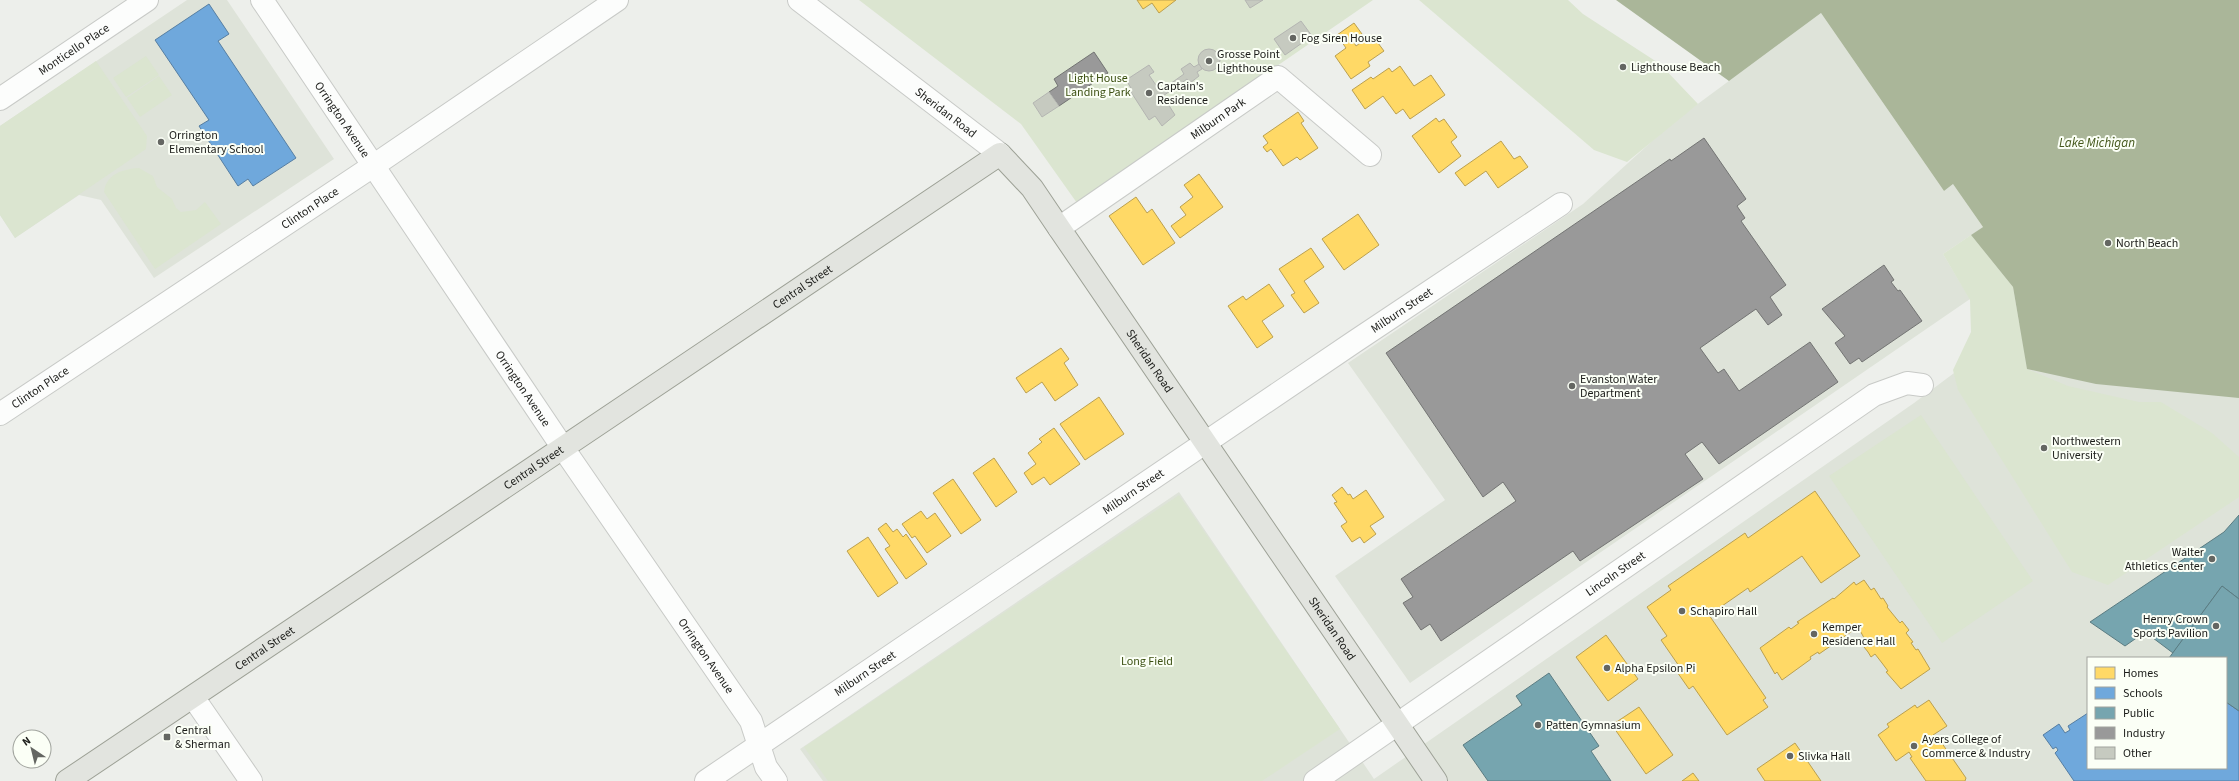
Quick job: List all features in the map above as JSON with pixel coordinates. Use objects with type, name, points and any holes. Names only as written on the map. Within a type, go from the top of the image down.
[{"type":"main road","name":"Sheridan Road","points":[[1000,154],[1032,188],[1436,781]]},
{"type":"main road","name":"Central Street","points":[[67,781],[1000,154]]},
{"type":"street","name":"Monticello Place","points":[[0,99],[147,0]]},
{"type":"street","name":"Orrington Avenue","points":[[262,0],[563,448],[751,721],[766,767],[776,781]]},
{"type":"street","name":"Clinton Place","points":[[0,414],[373,166],[617,0]]},
{"type":"street","name":"Sheridan Road","points":[[799,0],[1000,154]]},
{"type":"street","name":"Milburn Park","points":[[1059,228],[1278,77],[1370,155]]},
{"type":"street","name":"Milburn Street","points":[[706,781],[1205,442],[1561,204]]},
{"type":"street","name":"Lincoln Street","points":[[1315,781],[1874,395],[1907,382],[1922,385]]},
{"type":"street","points":[[193,697],[251,781]]},
{"type":"shaded area","name":"Orrington Elementary School","points":[[187,0],[227,0],[334,159],[154,278],[101,200],[79,195],[15,238],[0,215],[0,126]]},
{"type":"shaded area","points":[[1821,13],[1944,191],[1953,184],[1983,227],[1943,254],[1970,299],[1410,683],[1335,576],[1445,500],[1348,363],[1583,204],[1672,123]]},
{"type":"shaded area","name":"Northwestern University","points":[[2227,169],[2239,173],[2239,781],[823,781],[800,749],[1179,492],[1374,779],[1914,403]]},
{"type":"green space","name":"Light House Landing Park","points":[[859,0],[1373,0],[1077,203],[1021,124]]},
{"type":"green space","points":[[1419,0],[1568,0],[1583,14],[1660,64],[1698,104],[1627,162],[1594,150]]},
{"type":"green space","points":[[146,56],[159,75],[126,97],[113,78]]},
{"type":"green space","points":[[96,61],[147,136],[146,149],[15,238],[0,215],[0,126]]},
{"type":"green space","points":[[159,76],[172,95],[140,117],[127,98]]},
{"type":"green space","points":[[139,168],[153,176],[157,187],[172,199],[176,208],[181,212],[196,210],[205,202],[221,224],[155,269],[104,192],[108,181],[116,174],[121,171]]},
{"type":"green space","points":[[1971,235],[2013,287],[2027,369],[2068,386],[2139,402],[2161,402],[2212,433],[2239,457],[2239,497],[2108,585],[2072,572],[1958,390],[1953,370],[1971,332],[1970,300],[1943,254]]},
{"type":"green space","points":[[1921,415],[2033,581],[1942,643],[1829,476]]},
{"type":"green space","name":"Long Field","points":[[1179,495],[1340,729],[1262,781],[828,781],[804,747]]},
{"type":"water","name":"Lake Michigan","points":[[1616,0],[2239,0],[2239,398],[2096,384],[2027,369],[2013,287],[1971,235],[1983,227],[1953,184],[1944,191],[1821,13],[1729,81]]},
{"type":"building: Homes","points":[[1137,0],[1176,0],[1159,13],[1152,3],[1143,9]]},
{"type":"building: Homes","points":[[1354,23],[1362,34],[1353,41],[1356,46],[1372,35],[1384,51],[1368,62],[1370,66],[1351,79],[1335,56],[1346,48],[1337,35]]},
{"type":"building: Homes","points":[[1400,66],[1414,86],[1431,75],[1445,95],[1410,119],[1403,109],[1396,114],[1383,96],[1365,109],[1352,90],[1371,77],[1373,79],[1389,68],[1392,72]]},
{"type":"building: Homes","points":[[1298,112],[1304,121],[1301,123],[1318,148],[1300,160],[1297,157],[1283,166],[1271,149],[1267,152],[1263,147],[1268,143],[1263,136]]},
{"type":"building: Homes","points":[[1436,118],[1439,122],[1444,119],[1457,137],[1451,142],[1461,156],[1439,173],[1412,136]]},
{"type":"building: Homes","points":[[1501,141],[1514,159],[1520,156],[1528,167],[1498,188],[1486,171],[1465,186],[1455,173]]},
{"type":"building: Homes","points":[[1199,174],[1223,207],[1180,238],[1171,226],[1186,215],[1180,207],[1193,197],[1184,185]]},
{"type":"building: Homes","points":[[1136,197],[1147,213],[1152,209],[1175,243],[1143,265],[1109,216]]},
{"type":"building: Homes","points":[[1358,214],[1379,245],[1344,270],[1322,239]]},
{"type":"building: Homes","points":[[1311,248],[1324,267],[1304,281],[1319,303],[1304,313],[1291,295],[1295,293],[1279,269]]},
{"type":"building: Homes","points":[[1269,284],[1284,306],[1262,321],[1273,337],[1257,348],[1228,306],[1243,296],[1246,300]]},
{"type":"building: Homes","points":[[1061,348],[1069,359],[1064,363],[1078,385],[1055,401],[1042,382],[1026,393],[1016,378]]},
{"type":"building: Homes","points":[[1099,397],[1124,434],[1085,460],[1060,424]]},
{"type":"building: Homes","points":[[1054,428],[1080,464],[1050,485],[1044,477],[1032,485],[1024,473],[1036,464],[1028,453],[1042,442],[1039,439]]},
{"type":"building: Homes","points":[[994,458],[1017,492],[996,507],[973,473]]},
{"type":"building: Homes","points":[[953,479],[981,520],[961,534],[933,493]]},
{"type":"building: Homes","points":[[1342,487],[1353,499],[1366,490],[1384,517],[1370,526],[1376,534],[1364,543],[1360,537],[1352,542],[1341,526],[1347,522],[1334,503],[1337,502],[1332,495]]},
{"type":"building: Homes","name":"Schapiro Hall","points":[[1815,491],[1860,556],[1821,583],[1802,556],[1750,592],[1748,588],[1709,615],[1766,698],[1763,700],[1768,707],[1727,735],[1693,686],[1689,689],[1675,669],[1679,666],[1661,640],[1667,636],[1647,607],[1671,590],[1668,586],[1745,533],[1748,538]]},
{"type":"building: Homes","points":[[921,511],[927,519],[935,513],[951,536],[927,553],[915,536],[912,538],[902,524]]},
{"type":"building: Homes","points":[[886,523],[893,532],[897,529],[903,537],[906,534],[927,564],[906,579],[885,549],[890,546],[878,529]]},
{"type":"building: Homes","points":[[868,537],[898,583],[878,597],[847,551]]},
{"type":"building: Homes","name":"Kemper Residence Hall","points":[[1864,580],[1871,590],[1874,588],[1881,599],[1883,598],[1888,606],[1887,607],[1900,623],[1902,621],[1909,630],[1906,633],[1913,642],[1911,643],[1916,650],[1918,649],[1930,669],[1901,689],[1886,672],[1888,671],[1875,654],[1871,657],[1864,647],[1868,645],[1858,627],[1819,654],[1818,652],[1810,657],[1811,659],[1782,680],[1777,672],[1775,674],[1760,648],[1789,627],[1791,629],[1799,623],[1797,622],[1833,598],[1834,599],[1854,582],[1856,585]]},
{"type":"building: Homes","name":"Alpha Epsilon Pi","points":[[1606,635],[1638,679],[1608,701],[1576,657]]},
{"type":"building: Homes","name":"Ayers College of Commerce & Industry","points":[[1929,700],[1947,726],[1933,735],[1937,740],[1939,739],[1966,778],[1965,781],[1926,781],[1910,758],[1912,757],[1909,752],[1896,761],[1878,735],[1889,727],[1887,724],[1915,705],[1917,708]]},
{"type":"building: Homes","points":[[1639,707],[1673,755],[1646,774],[1612,725]]},
{"type":"building: Homes","name":"Slivka Hall","points":[[1795,743],[1821,781],[1765,781],[1757,769]]},
{"type":"building: Homes","points":[[1693,773],[1699,781],[1682,781]]},
{"type":"building: Schools","points":[[209,4],[229,34],[218,41],[296,158],[253,186],[248,179],[238,186],[199,126],[209,120],[155,40]]},
{"type":"building: Schools","points":[[2227,703],[2239,711],[2239,781],[2074,781],[2055,753],[2058,750],[2056,747],[2053,749],[2043,735],[2059,724],[2065,733],[2070,730],[2068,726],[2087,714],[2087,769],[2227,769]]},
{"type":"building: Public","name":"Walter Athletics Center","points":[[2239,515],[2239,599],[2222,586],[2173,653],[2145,632],[2125,646],[2090,622],[2224,532]]},
{"type":"building: Public","name":"Henry Crown Sports Pavilion","points":[[2222,586],[2239,599],[2239,711],[2227,703],[2227,657],[2170,657]]},
{"type":"building: Public","name":"Patten Gymnasium","points":[[1549,673],[1599,746],[1591,751],[1611,781],[1488,781],[1463,745],[1522,705],[1516,696]]},
{"type":"building: Industry","points":[[1094,52],[1108,73],[1059,106],[1049,92],[1058,86],[1054,79]]},
{"type":"building: Industry","name":"Evanston Water Department","points":[[1704,138],[1746,199],[1737,206],[1745,218],[1741,221],[1786,285],[1770,297],[1782,315],[1768,325],[1756,309],[1700,348],[1718,373],[1724,369],[1739,391],[1810,342],[1838,382],[1719,464],[1702,442],[1685,454],[1703,479],[1580,561],[1573,551],[1441,641],[1430,624],[1421,630],[1403,603],[1413,597],[1401,579],[1516,501],[1503,482],[1483,497],[1386,353],[1670,159],[1671,161]]},
{"type":"building: Industry","points":[[1884,265],[1894,280],[1891,282],[1898,291],[1900,290],[1922,321],[1862,362],[1859,358],[1850,364],[1835,343],[1845,336],[1822,309]]},
{"type":"building: Other","points":[[1245,0],[1263,0],[1250,8]]},
{"type":"building: Other","name":"Fog Siren House","points":[[1301,21],[1312,36],[1285,55],[1274,39]]},
{"type":"building: Other","name":"Grosse Point Lighthouse","points":[[1209,49],[1213,50],[1219,56],[1219,64],[1213,70],[1209,71],[1205,70],[1199,64],[1198,60],[1199,56],[1205,50]]},
{"type":"building: Other","name":"Captain's Residence","points":[[1190,63],[1194,67],[1199,64],[1202,69],[1197,72],[1199,76],[1190,83],[1187,79],[1163,96],[1175,115],[1162,126],[1155,116],[1149,120],[1129,89],[1131,88],[1126,80],[1149,65],[1154,72],[1149,75],[1160,91],[1184,74],[1181,69]]},
{"type":"building: Other","points":[[1049,92],[1059,106],[1042,117],[1033,103]]},
{"type":"place","name":"Fog Siren House","points":[[1293,38]]},
{"type":"place","name":"Grosse Point Lighthouse","points":[[1209,61]]},
{"type":"place","name":"Lighthouse Beach","points":[[1623,67]]},
{"type":"place","name":"Captain's Residence","points":[[1149,93]]},
{"type":"place","name":"Orrington Elementary School","points":[[161,142]]},
{"type":"place","name":"North Beach","points":[[2108,243]]},
{"type":"place","name":"Evanston Water Department","points":[[1572,386]]},
{"type":"place","name":"Northwestern University","points":[[2044,448]]},
{"type":"place","name":"Walter Athletics Center","points":[[2212,559]]},
{"type":"place","name":"Schapiro Hall","points":[[1682,611]]},
{"type":"place","name":"Henry Crown Sports Pavilion","points":[[2216,626]]},
{"type":"place","name":"Kemper Residence Hall","points":[[1814,634]]},
{"type":"place","name":"Alpha Epsilon Pi","points":[[1607,668]]},
{"type":"place","name":"Patten Gymnasium","points":[[1538,725]]},
{"type":"place","name":"Central & Sherman","points":[[167,737]]},
{"type":"place","name":"Ayers College of Commerce & Industry","points":[[1914,746]]},
{"type":"place","name":"Slivka Hall","points":[[1790,756]]}]
